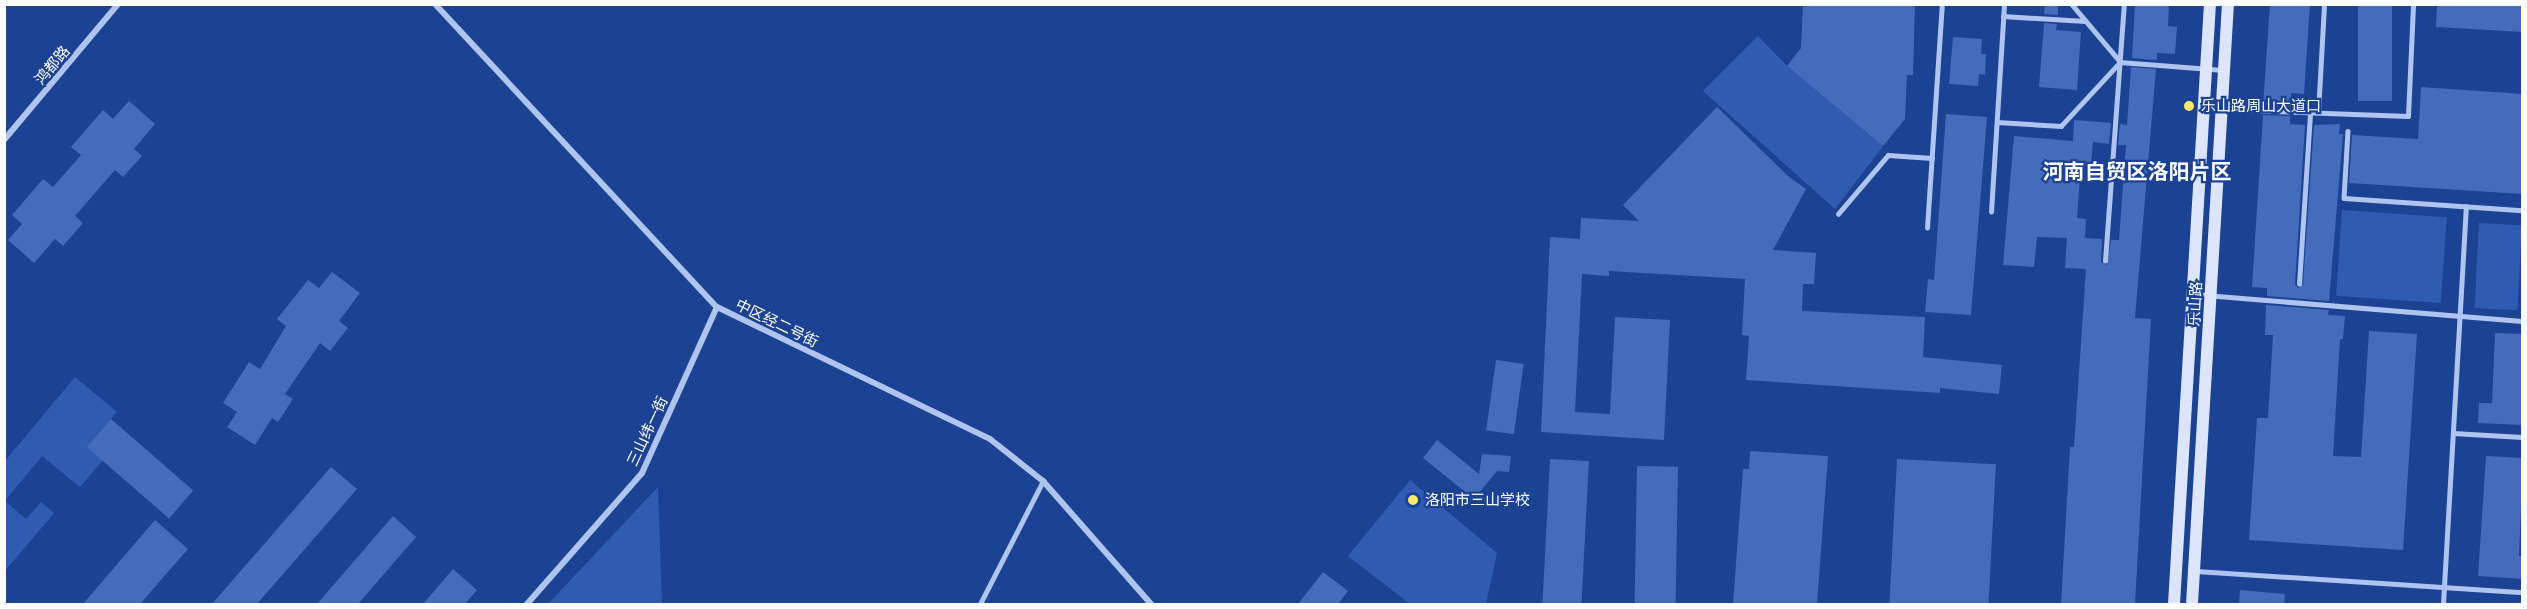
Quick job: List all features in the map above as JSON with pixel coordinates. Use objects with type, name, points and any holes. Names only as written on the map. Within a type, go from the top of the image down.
[{"type":"main road","name":"乐山路","points":[[2174,604],[2210,4]]},
{"type":"main road","name":"乐山路","points":[[2192,604],[2228,4]]},
{"type":"street","name":"鸿都路","points":[[4,140],[118,4]]},
{"type":"street","name":"中区经二号街","points":[[435,4],[717,307],[990,439],[1043,482],[1151,604]]},
{"type":"street","name":"三山纬一街","points":[[527,604],[642,473],[717,307]]},
{"type":"lane","points":[[1927,228],[1942,4]]},
{"type":"lane","points":[[1991,212],[2004,4]]},
{"type":"lane","points":[[2072,4],[2120,62],[2223,70]]},
{"type":"lane","points":[[2105,261],[2124,4]]},
{"type":"lane","points":[[2318,113],[2324,4]]},
{"type":"lane","points":[[2221,109],[2408,116],[2413,4]]},
{"type":"lane","points":[[2003,16],[2085,21]]},
{"type":"lane","points":[[1996,122],[2061,126],[2120,62]]},
{"type":"lane","points":[[2299,284],[2310,113]]},
{"type":"lane","points":[[2348,132],[2344,198],[2523,210]]},
{"type":"lane","points":[[1838,214],[1888,155],[1932,158]]},
{"type":"lane","points":[[2443,604],[2466,207]]},
{"type":"lane","points":[[2193,294],[2523,321]]},
{"type":"lane","points":[[2453,433],[2523,437]]},
{"type":"lane","points":[[980,604],[1043,482]]},
{"type":"lane","points":[[2194,570],[2523,592]]},
{"type":"shaded area","points":[[1758,36],[1787,66],[1883,146],[1835,209],[1703,91]]},
{"type":"shaded area","points":[[2342,210],[2447,217],[2441,303],[2336,296]]},
{"type":"shaded area","points":[[2479,223],[2522,225],[2517,310],[2475,308]]},
{"type":"shaded area","points":[[75,377],[117,412],[87,447],[103,460],[80,487],[42,456],[5,501],[5,461]]},
{"type":"shaded area","points":[[1410,480],[1497,553],[1486,604],[1410,604],[1348,556]]},
{"type":"shaded area","points":[[658,487],[662,604],[548,604]]},
{"type":"shaded area","points":[[5,501],[26,519],[41,502],[54,513],[5,571]]},
{"type":"building","points":[[1803,4],[1915,4],[1913,75],[1907,75],[1905,119],[1883,146],[1787,66],[1801,48]]},
{"type":"building","points":[[2045,4],[2058,4],[2058,15],[2044,14]]},
{"type":"building","points":[[2135,4],[2169,4],[2168,26],[2177,27],[2175,54],[2157,53],[2157,60],[2132,58]]},
{"type":"building","points":[[2270,4],[2310,4],[2304,94],[2291,93],[2291,107],[2263,106]]},
{"type":"building","points":[[2358,4],[2392,4],[2392,101],[2358,101]]},
{"type":"building","points":[[2437,4],[2523,4],[2523,32],[2436,27]]},
{"type":"building","points":[[2044,23],[2057,24],[2056,30],[2081,32],[2077,90],[2039,87]]},
{"type":"building","points":[[1953,37],[1982,39],[1981,54],[1986,54],[1985,75],[1979,74],[1978,86],[1949,84]]},
{"type":"building","points":[[2131,67],[2156,69],[2135,318],[2151,319],[2135,604],[2061,604],[2070,447],[2074,447],[2086,269],[2065,268],[2067,238],[2037,237],[2034,267],[2003,265],[2014,136],[2073,141],[2074,120],[2111,123],[2109,144],[2093,142],[2091,164],[2081,164],[2077,218],[2086,219],[2085,238],[2102,239],[2101,262],[2107,265],[2111,240],[2119,240],[2126,145],[2118,145],[2120,124],[2127,125]]},
{"type":"building","points":[[2421,87],[2523,94],[2523,194],[2349,183],[2352,135],[2418,139]]},
{"type":"building","points":[[129,101],[155,124],[134,149],[142,156],[123,177],[115,170],[75,216],[83,223],[63,246],[55,239],[34,263],[8,240],[22,224],[12,215],[43,179],[53,187],[81,155],[71,147],[103,110],[113,119]]},
{"type":"building","points":[[1717,107],[1788,176],[1806,189],[1773,250],[1816,253],[1814,284],[1803,284],[1802,311],[1925,317],[1923,357],[2002,365],[1999,394],[1940,388],[1940,393],[1746,380],[1749,336],[1742,335],[1745,279],[1609,271],[1609,276],[1582,274],[1575,412],[1610,414],[1615,317],[1670,320],[1664,440],[1541,432],[1550,237],[1580,239],[1581,218],[1639,221],[1623,205]]},
{"type":"building","points":[[1946,114],[1987,117],[1971,315],[1925,312],[1928,279],[1934,280]]},
{"type":"building","points":[[2263,115],[2290,116],[2290,124],[2305,125],[2295,284],[2298,288],[2303,284],[2314,125],[2340,124],[2339,134],[2343,134],[2329,301],[2267,296],[2267,288],[2252,287]]},
{"type":"building","points":[[332,272],[360,293],[339,321],[348,328],[330,351],[320,343],[285,394],[293,399],[278,422],[272,418],[255,445],[227,427],[237,412],[223,403],[249,362],[260,369],[286,326],[277,319],[308,280],[319,288]]},
{"type":"building","points":[[2266,305],[2329,310],[2328,315],[2345,316],[2343,339],[2340,339],[2333,456],[2361,457],[2369,331],[2417,334],[2403,550],[2249,540],[2257,418],[2268,418],[2273,335],[2265,335]]},
{"type":"building","points":[[2495,333],[2523,334],[2523,425],[2478,423],[2479,403],[2492,403]]},
{"type":"building","points":[[1496,360],[1524,364],[1514,434],[1486,430]]},
{"type":"building","points":[[111,419],[193,491],[169,518],[87,447]]},
{"type":"building","points":[[1437,440],[1479,474],[1482,454],[1511,456],[1509,472],[1497,471],[1474,499],[1423,458]]},
{"type":"building","points":[[1750,451],[1828,456],[1817,604],[1733,604],[1743,469],[1749,469]]},
{"type":"building","points":[[2486,456],[2523,458],[2519,556],[2523,556],[2523,579],[2478,576]]},
{"type":"building","points":[[1550,459],[1589,461],[1581,604],[1542,604]]},
{"type":"building","points":[[1897,459],[1996,464],[1989,604],[1889,604]]},
{"type":"building","points":[[1637,466],[1678,467],[1676,604],[1635,604]]},
{"type":"building","points":[[331,467],[357,489],[257,604],[212,604]]},
{"type":"building","points":[[393,516],[416,537],[358,604],[317,604]]},
{"type":"building","points":[[155,520],[188,549],[140,604],[83,604]]},
{"type":"building","points":[[453,569],[477,590],[465,604],[423,604]]},
{"type":"building","points":[[1323,572],[1348,591],[1338,604],[1298,604]]},
{"type":"building","points":[[2240,590],[2285,594],[2284,604],[2239,604]]},
{"type":"place","name":"乐山路周山大道口","points":[[2189,106]]},
{"type":"place","name":"洛阳市三山学校","points":[[1413,500]]},
{"type":"district","name":"河南自贸区洛阳片区","points":[[2137,172]]}]
